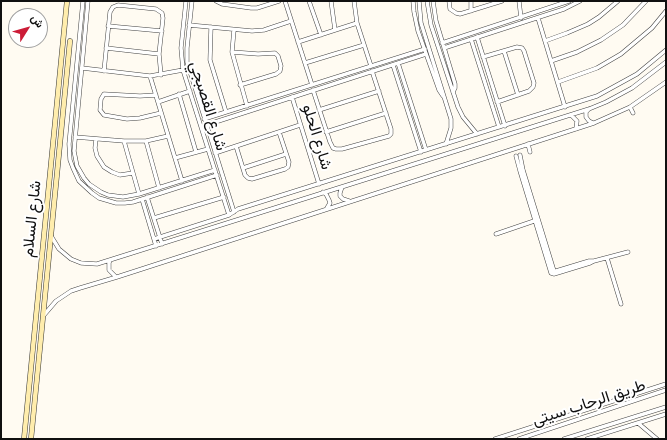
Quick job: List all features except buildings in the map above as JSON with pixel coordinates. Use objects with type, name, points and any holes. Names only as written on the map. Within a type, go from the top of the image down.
[{"type":"main road","name":"شارع السلام","points":[[24,439],[67,1]]},
{"type":"main road","name":"شارع السلام","points":[[31,439],[70,41]]},
{"type":"main road","points":[[35,325],[42,326]]},
{"type":"street","points":[[83,1],[69,152],[72,168],[79,181],[92,194],[107,201],[125,203],[217,175]]},
{"type":"street","points":[[88,1],[74,151],[77,166],[84,178],[89,184],[101,192],[115,197],[130,197],[215,170]]},
{"type":"street","name":"شارع القصبجي","points":[[186,1],[181,48],[183,70],[229,214]]},
{"type":"street","name":"شارع القصبجي","points":[[192,1],[187,62],[234,212]]},
{"type":"street","points":[[216,1],[219,4],[235,7],[257,8],[279,1]]},
{"type":"street","points":[[235,1],[235,7]]},
{"type":"street","points":[[257,8],[258,1]]},
{"type":"street","points":[[285,1],[312,85]]},
{"type":"street","points":[[309,1],[321,35]]},
{"type":"street","points":[[331,1],[335,30]]},
{"type":"street","points":[[354,1],[357,23],[371,66]]},
{"type":"street","points":[[414,1],[414,12],[418,31],[439,90],[445,98]]},
{"type":"street","points":[[418,1],[423,29],[451,119],[449,138],[445,144]]},
{"type":"street","points":[[427,1],[431,25],[458,107],[470,127],[477,134]]},
{"type":"street","points":[[433,1],[436,24],[455,84],[453,92]]},
{"type":"street","points":[[449,1],[450,9],[456,13],[502,1]]},
{"type":"street","points":[[471,1],[471,10]]},
{"type":"street","points":[[519,1],[521,18]]},
{"type":"street","points":[[442,43],[569,1]]},
{"type":"street","points":[[444,48],[538,18],[564,9],[580,1]]},
{"type":"street","points":[[545,41],[588,24],[618,1]]},
{"type":"street","points":[[551,61],[577,52],[601,40],[623,25],[646,1]]},
{"type":"street","points":[[104,71],[111,9],[115,6],[124,6],[156,9],[163,15],[159,54],[161,75]]},
{"type":"street","points":[[558,82],[591,71],[620,54],[652,28],[666,11]]},
{"type":"street","points":[[538,18],[565,106]]},
{"type":"street","points":[[189,25],[258,31],[291,21]]},
{"type":"street","points":[[81,22],[86,23]]},
{"type":"street","points":[[298,42],[357,23]]},
{"type":"street","points":[[431,25],[436,24]]},
{"type":"street","points":[[501,24],[503,29]]},
{"type":"street","points":[[108,26],[162,31]]},
{"type":"street","points":[[211,27],[210,60],[226,112]]},
{"type":"street","points":[[418,31],[423,29]]},
{"type":"street","points":[[234,30],[232,52],[247,106]]},
{"type":"street","points":[[477,38],[505,126]]},
{"type":"street","points":[[471,39],[499,127]]},
{"type":"street","points":[[450,40],[452,46]]},
{"type":"street","points":[[305,63],[364,45]]},
{"type":"street","points":[[483,58],[517,47],[522,48],[524,51],[534,85],[531,90],[497,102]]},
{"type":"street","points":[[106,48],[159,54]]},
{"type":"street","points":[[204,119],[425,49]]},
{"type":"street","points":[[154,239],[229,214],[238,209],[597,96],[637,74],[666,50]]},
{"type":"street","points":[[504,51],[518,95]]},
{"type":"street","points":[[232,52],[258,54],[275,53],[278,56],[281,66],[280,71],[276,74],[240,85]]},
{"type":"street","points":[[416,52],[417,57]]},
{"type":"street","points":[[206,124],[426,54]]},
{"type":"street","points":[[50,236],[62,253],[76,262],[92,264],[110,260],[589,109],[632,88],[666,62]]},
{"type":"street","points":[[398,63],[426,150]]},
{"type":"street","points":[[392,65],[421,152]]},
{"type":"street","points":[[82,68],[150,76],[183,70]]},
{"type":"street","points":[[313,90],[331,145],[336,149],[339,150],[388,136],[391,134],[392,130],[372,71]]},
{"type":"street","points":[[150,76],[182,181]]},
{"type":"street","points":[[339,76],[340,81]]},
{"type":"street","points":[[44,315],[56,301],[71,291],[594,123],[630,107],[666,82]]},
{"type":"street","points":[[158,102],[190,91]]},
{"type":"street","points":[[319,110],[379,91]]},
{"type":"street","points":[[156,95],[140,96],[104,94],[101,99],[100,110],[104,115],[127,119],[161,113]]},
{"type":"street","points":[[179,94],[196,152]]},
{"type":"street","name":"شارع الحلو","points":[[292,97],[319,184]]},
{"type":"street","points":[[195,107],[200,105]]},
{"type":"street","points":[[449,110],[458,107]]},
{"type":"street","points":[[630,107],[633,113]]},
{"type":"street","points":[[589,109],[586,112],[586,117],[589,121],[594,123]]},
{"type":"street","points":[[72,110],[78,110]]},
{"type":"street","points":[[326,132],[386,113]]},
{"type":"street","points":[[571,115],[577,121],[576,129]]},
{"type":"street","points":[[212,117],[213,122]]},
{"type":"street","points":[[527,118],[530,128]]},
{"type":"street","points":[[215,153],[300,125]]},
{"type":"street","points":[[236,146],[245,175],[252,179],[285,169],[289,164],[279,132]]},
{"type":"street","points":[[75,137],[124,141],[146,141],[168,136]]},
{"type":"street","points":[[96,139],[95,148],[97,156],[104,167],[116,174],[125,175],[133,173]]},
{"type":"street","points":[[124,141],[139,194]]},
{"type":"street","points":[[146,141],[159,188]]},
{"type":"street","points":[[528,144],[530,152]]},
{"type":"street","points":[[175,158],[208,149]]},
{"type":"street","points":[[243,168],[286,154]]},
{"type":"street","points":[[518,155],[536,220],[554,271],[628,252]]},
{"type":"street","points":[[386,163],[389,172]]},
{"type":"street","points":[[343,186],[340,196],[346,201],[350,201]]},
{"type":"street","points":[[323,192],[330,200],[330,203],[326,209]]},
{"type":"street","points":[[147,197],[162,244]]},
{"type":"street","points":[[154,218],[224,197]]},
{"type":"street","points":[[142,199],[156,246]]},
{"type":"street","points":[[225,201],[230,200]]},
{"type":"street","points":[[334,206],[336,212]]},
{"type":"street","points":[[496,234],[536,220]]},
{"type":"street","points":[[198,251],[199,256]]},
{"type":"street","points":[[607,258],[621,304]]},
{"type":"street","points":[[110,260],[109,270],[116,277]]},
{"type":"street","points":[[495,439],[666,384]]},
{"type":"street","points":[[653,388],[654,394]]},
{"type":"street","name":"طريق الرحاب سيتى","points":[[519,439],[526,438],[531,435],[666,390]]},
{"type":"street","points":[[600,405],[603,411]]},
{"type":"street","name":"طريق الرحاب سيتى","points":[[564,439],[666,407]]},
{"type":"street","points":[[587,439],[666,414]]},
{"type":"street","points":[[638,423],[657,439]]},
{"type":"street","points":[[529,428],[531,435]]},
{"type":"street","points":[[592,430],[595,436]]}]
